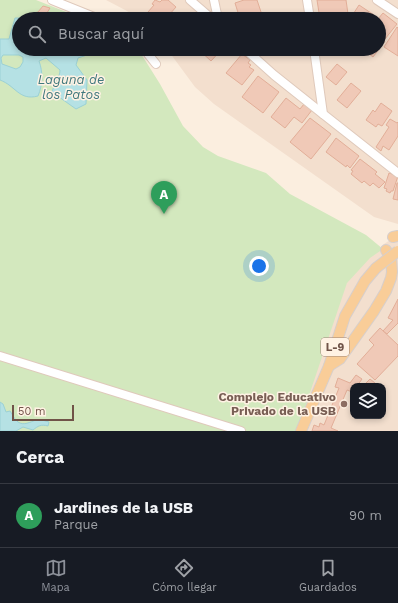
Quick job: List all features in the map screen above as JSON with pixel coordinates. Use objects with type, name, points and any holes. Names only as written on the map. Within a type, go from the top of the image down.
[{"type":"main road","points":[[328,366],[340,359],[374,311],[386,291],[392,272],[391,259],[386,250]]},
{"type":"main road","name":"L-9","points":[[302,431],[328,366],[345,316],[365,281],[376,268],[398,251]]},
{"type":"street","points":[[52,0],[82,12]]},
{"type":"street","points":[[190,0],[204,12]]},
{"type":"street","points":[[214,0],[217,12]]},
{"type":"street","points":[[307,0],[309,12]]},
{"type":"street","points":[[377,0],[398,14]]},
{"type":"street","points":[[150,56],[156,64]]},
{"type":"street","points":[[253,56],[274,75],[398,173]]},
{"type":"street","points":[[315,56],[323,114]]},
{"type":"street","points":[[0,356],[240,431]]},
{"type":"shaded area","points":[[106,0],[398,0],[398,224],[374,217],[214,104],[195,87],[172,56],[386,56],[386,12],[127,11]]},
{"type":"shaded area","points":[[398,235],[398,431],[285,431],[348,280],[362,263],[384,244]]},
{"type":"green space","points":[[0,0],[36,0],[66,12],[12,12],[12,56],[142,56],[183,126],[203,147],[218,156],[266,173],[290,194],[366,235],[383,249],[370,258],[347,283],[297,431],[0,431]]},
{"type":"water","name":"Laguna de los Patos","points":[[12,28],[12,55],[3,55],[1,58],[2,64],[16,69],[20,67],[23,62],[23,57],[21,56],[84,56],[78,58],[76,65],[87,80],[86,104],[76,109],[52,92],[60,70],[46,58],[39,61],[42,78],[38,96],[32,97],[22,95],[0,80],[0,39],[9,39]]},
{"type":"water","points":[[0,402],[3,404],[6,412],[10,411],[15,420],[20,423],[25,424],[40,420],[49,422],[48,426],[43,425],[36,427],[33,430],[23,427],[16,431],[0,431]]},
{"type":"building","points":[[155,0],[160,2],[162,0],[168,0],[176,7],[172,12],[148,12],[154,5],[152,4]]},
{"type":"building","points":[[244,0],[257,0],[261,12],[238,12],[235,3]]},
{"type":"building","points":[[317,0],[346,0],[348,12],[319,12]]},
{"type":"building","points":[[359,5],[370,12],[354,12]]},
{"type":"building","points":[[43,6],[50,8],[48,12],[38,12]]},
{"type":"building","points":[[386,15],[397,24],[386,38]]},
{"type":"building","points":[[397,27],[398,56],[386,48],[386,44]]},
{"type":"building","points":[[206,56],[216,56],[211,61]]},
{"type":"building","points":[[240,56],[245,56],[250,60],[248,63],[251,65],[249,67],[254,70],[242,85],[226,73]]},
{"type":"building","points":[[337,64],[347,72],[336,85],[326,77]]},
{"type":"building","points":[[258,76],[279,92],[263,113],[242,97]]},
{"type":"building","points":[[351,83],[361,91],[347,108],[337,100]]},
{"type":"building","points":[[286,98],[300,109],[304,104],[312,110],[302,123],[294,117],[285,128],[271,117]]},
{"type":"building","points":[[381,103],[392,111],[382,126],[378,124],[376,127],[366,120],[373,110],[375,112]]},
{"type":"building","points":[[310,118],[331,134],[311,159],[290,142]]},
{"type":"building","points":[[390,119],[397,123],[398,122],[398,136],[389,150],[383,146],[381,151],[376,147],[389,127],[386,125]]},
{"type":"building","points":[[336,138],[359,156],[350,168],[347,165],[346,167],[326,152]]},
{"type":"building","points":[[360,159],[377,172],[375,174],[385,182],[379,188],[373,183],[370,186],[364,181],[362,183],[351,174],[353,171],[351,170]]},
{"type":"building","points":[[389,173],[398,176],[393,191],[390,193],[384,188]]},
{"type":"building","points":[[398,183],[398,200],[393,199]]},
{"type":"building","points":[[398,299],[398,323],[387,334],[383,331],[393,320],[388,318]]},
{"type":"building","points":[[380,328],[398,345],[398,356],[375,380],[357,364],[374,345],[369,340]]},
{"type":"building","points":[[356,375],[362,379],[359,383],[350,383]]},
{"type":"building","points":[[338,378],[350,383],[350,391],[347,390],[331,428],[338,431],[312,431],[314,425],[319,427],[320,423],[324,425],[339,388],[335,387]]},
{"type":"building","points":[[370,379],[375,383],[366,383]]},
{"type":"place","name":"Jardines de la USB","points":[[164,214]]},
{"type":"place","name":"Complejo Educativo Privado de la USB","points":[[344,404]]}]
